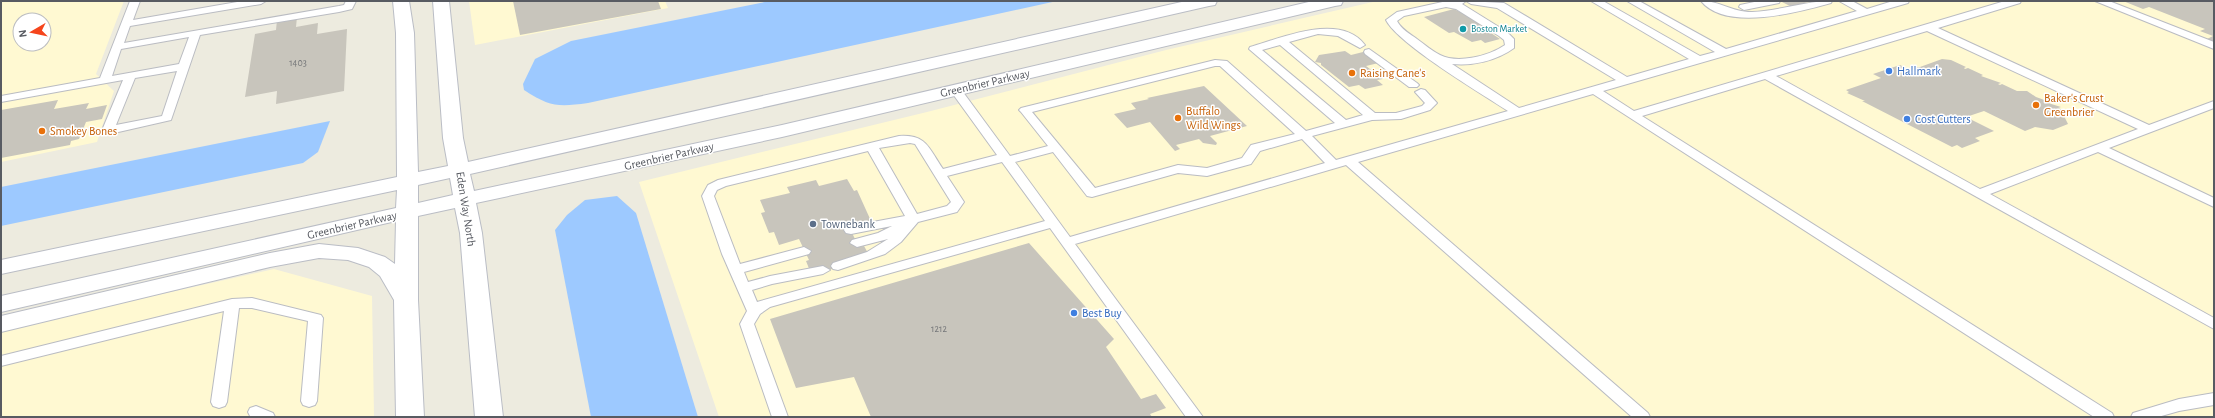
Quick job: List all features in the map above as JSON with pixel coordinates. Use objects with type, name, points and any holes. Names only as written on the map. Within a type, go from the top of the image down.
[{"type":"main road","points":[[401,1],[405,33],[407,180],[406,300],[410,417]]},
{"type":"main road","name":"Eden Way North","points":[[441,1],[453,138],[466,200],[489,417]]},
{"type":"main road","points":[[1,267],[817,91],[1209,1]]},
{"type":"main road","name":"Greenbrier Parkway","points":[[1,304],[406,212],[782,131],[1335,1]]},
{"type":"main road","points":[[1,324],[270,260],[319,252],[350,253],[377,262],[389,271],[406,300]]},
{"type":"lane","points":[[105,80],[125,24],[136,1]]},
{"type":"lane","points":[[125,24],[261,1]]},
{"type":"lane","points":[[116,47],[339,9],[348,7],[351,1]]},
{"type":"lane","points":[[1461,1],[1401,14],[1391,20],[1399,32],[1517,112]]},
{"type":"lane","points":[[1471,1],[1500,5],[1625,81]]},
{"type":"lane","points":[[1596,1],[1698,60]]},
{"type":"lane","points":[[1632,1],[1725,53]]},
{"type":"lane","points":[[1712,4],[1729,1]]},
{"type":"lane","points":[[1712,4],[1734,5],[1754,1]]},
{"type":"lane","points":[[1712,4],[1743,7],[1775,1]]},
{"type":"lane","points":[[1712,4],[1729,13],[1744,15],[1789,11],[1827,1]]},
{"type":"lane","points":[[1844,1],[1866,12]]},
{"type":"lane","points":[[1066,242],[1904,1]]},
{"type":"lane","points":[[1632,115],[2016,1]]},
{"type":"lane","points":[[2100,1],[2214,46]]},
{"type":"lane","points":[[1434,56],[1448,61],[1462,62],[1500,52],[1510,46],[1509,39],[1503,34],[1459,6],[1439,5]]},
{"type":"lane","points":[[1928,27],[2148,129]]},
{"type":"lane","points":[[1344,124],[1254,49],[1318,31],[1341,33],[1360,45]]},
{"type":"lane","points":[[131,75],[109,128],[110,129],[167,118],[196,33]]},
{"type":"lane","points":[[1281,41],[1372,116]]},
{"type":"lane","points":[[1334,165],[1304,135],[1223,63],[1215,63],[1026,110],[1092,193],[1178,169],[1207,172],[1246,161],[1255,148],[1304,135],[1372,116],[1396,117],[1426,108],[1431,103],[1417,89],[1369,52]]},
{"type":"lane","points":[[1,99],[184,66]]},
{"type":"lane","points":[[1766,75],[1981,193],[2214,324]]},
{"type":"lane","points":[[956,90],[1195,417]]},
{"type":"lane","points":[[1594,90],[2106,417]]},
{"type":"lane","points":[[1981,193],[2214,104]]},
{"type":"lane","points":[[754,311],[708,196],[712,188],[722,183],[872,147],[911,139],[919,142],[958,202],[952,209],[913,219],[882,236],[854,237]]},
{"type":"lane","points":[[872,147],[913,219]]},
{"type":"lane","points":[[940,174],[1056,148]]},
{"type":"lane","points":[[2099,148],[2214,203]]},
{"type":"lane","points":[[1349,161],[1642,417]]},
{"type":"lane","points":[[838,266],[876,255],[893,242],[913,219]]},
{"type":"lane","points":[[780,417],[747,324],[754,311],[765,304],[1052,223]]},
{"type":"lane","points":[[738,274],[804,251]]},
{"type":"lane","points":[[738,274],[770,280],[823,270]]},
{"type":"lane","points":[[1,361],[232,304],[252,303],[316,318],[309,401]]},
{"type":"lane","points":[[219,402],[232,304]]},
{"type":"lane","points":[[2139,417],[2179,405],[2214,399]]},
{"type":"shaded area","points":[[1,1],[124,1],[96,74],[114,91],[97,142],[1,162]]},
{"type":"shaded area","points":[[469,1],[665,1],[668,8],[475,45]]},
{"type":"shaded area","points":[[1377,1],[2214,1],[2214,417],[719,417],[639,182],[927,112],[1166,50]]},
{"type":"shaded area","points":[[274,269],[372,296],[374,417],[1,417],[1,330]]},
{"type":"water","points":[[770,1],[1057,1],[588,103],[561,105],[548,103],[524,90],[523,84],[535,59],[571,41]]},
{"type":"water","points":[[330,121],[318,152],[303,163],[1,226],[1,187]]},
{"type":"water","points":[[617,196],[636,213],[698,417],[591,417],[555,230],[567,215],[585,200]]},
{"type":"building","points":[[513,1],[658,1],[661,9],[520,35]]},
{"type":"building","points":[[1780,1],[1811,1],[1792,7]]},
{"type":"building","points":[[2123,1],[2214,1],[2214,42],[2207,39],[2213,36],[2200,31],[2205,29],[2149,7],[2143,9]]},
{"type":"building","name":"Boston Market","points":[[1454,9],[1484,24],[1479,25],[1500,39],[1485,43],[1481,40],[1472,42],[1454,32],[1449,33],[1424,17]]},
{"type":"building","points":[[297,17],[296,27],[318,23],[317,34],[347,29],[344,91],[276,104],[277,91],[245,97],[255,34],[276,30],[277,20]]},
{"type":"building","name":"Raising Cane's","points":[[1371,50],[1387,61],[1366,66],[1383,79],[1377,80],[1383,85],[1365,89],[1359,85],[1349,87],[1321,65],[1321,63],[1315,62],[1319,55],[1345,51],[1351,55]]},
{"type":"building","points":[[1942,59],[1951,60],[1966,67],[1964,68],[1965,69],[1968,68],[1983,75],[1981,76],[2001,83],[1998,84],[2000,85],[2002,84],[2017,91],[2027,91],[2036,97],[2050,102],[2048,103],[2061,107],[2058,108],[2070,113],[2064,116],[2068,124],[2053,130],[2035,127],[2025,131],[1984,111],[1966,117],[1994,131],[1975,138],[1980,141],[1962,148],[1957,145],[1952,147],[1847,93],[1849,92],[1846,90],[1881,78],[1873,74],[1900,65],[1908,69],[1920,67]]},
{"type":"building","name":"Buffalo Wild Wings","points":[[1204,86],[1247,126],[1210,136],[1217,143],[1216,145],[1203,143],[1199,139],[1176,145],[1180,149],[1175,151],[1150,122],[1127,128],[1114,114],[1136,109],[1131,103],[1149,99],[1147,98]]},
{"type":"building","name":"Smokey Bones","points":[[58,100],[54,109],[89,103],[86,109],[107,105],[102,119],[86,122],[79,139],[71,141],[70,145],[1,158],[1,110]]},
{"type":"building","name":"Townebank","points":[[847,179],[854,191],[857,190],[871,221],[849,227],[859,247],[864,246],[869,255],[824,272],[810,271],[806,261],[809,260],[799,239],[779,245],[774,232],[769,233],[761,213],[765,212],[760,200],[790,193],[787,187],[816,180],[819,186]]},
{"type":"building","points":[[1029,243],[1114,339],[1106,347],[1141,399],[1156,394],[1166,408],[1150,414],[1152,417],[871,417],[854,377],[796,388],[770,319]]},
{"type":"place","name":"Boston Market","points":[[1463,29]]},
{"type":"place","name":"Hallmark","points":[[1889,71]]},
{"type":"place","name":"Raising Cane's","points":[[1352,73]]},
{"type":"place","name":"Baker's Crust Greenbrier","points":[[2036,105]]},
{"type":"place","name":"Buffalo Wild Wings","points":[[1178,118]]},
{"type":"place","name":"Cost Cutters","points":[[1907,119]]},
{"type":"place","name":"Smokey Bones","points":[[42,131]]},
{"type":"place","name":"Townebank","points":[[813,224]]},
{"type":"place","name":"Best Buy","points":[[1074,313]]}]
